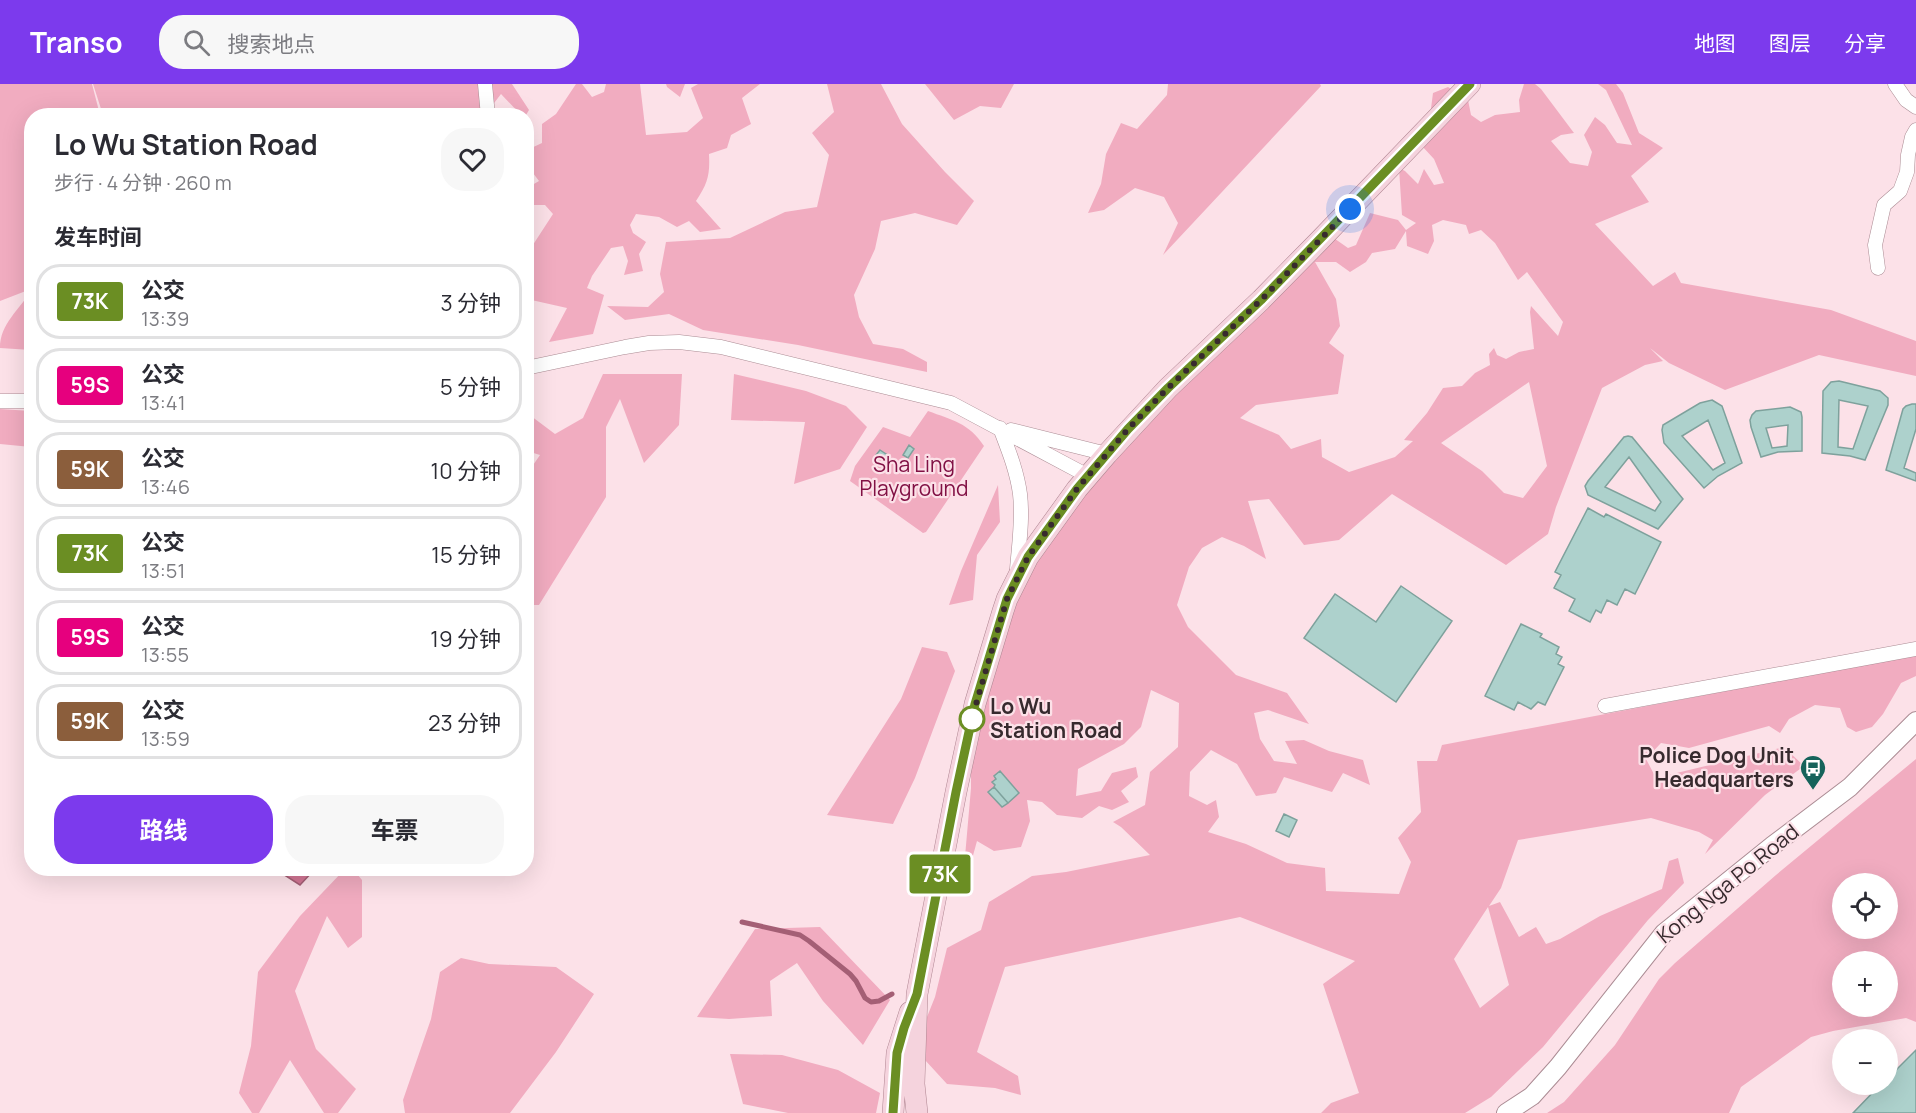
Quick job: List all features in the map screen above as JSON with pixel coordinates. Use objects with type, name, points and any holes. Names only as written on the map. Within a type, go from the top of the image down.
[{"type":"main road","points":[[917,1113],[914,1084],[917,994],[951,814],[975,704],[1007,599],[1028,557],[1088,476],[1168,388],[1298,263],[1470,84]]},
{"type":"main road","points":[[893,1113],[897,1053],[917,994]]},
{"type":"street","points":[[485,84],[487,108]]},
{"type":"street","points":[[1895,84],[1906,100],[1916,106]]},
{"type":"street","points":[[1878,268],[1875,245],[1884,205],[1900,191],[1907,172],[1912,137],[1916,130]]},
{"type":"street","points":[[534,366],[649,343],[680,342],[725,348],[951,403],[1088,476]]},
{"type":"street","points":[[0,401],[24,401]]},
{"type":"street","points":[[1000,428],[1107,454]]},
{"type":"street","points":[[1000,428],[1016,475],[1020,495],[1021,522],[1017,580]]},
{"type":"street","points":[[1605,706],[1916,650]]},
{"type":"street","name":"Kong Nga Po Road","points":[[1506,1113],[1532,1096],[1558,1067],[1664,933],[1850,787],[1916,721]]},
{"type":"green space","points":[[0,84],[92,84],[98,108],[24,108],[24,292],[0,301]]},
{"type":"green space","points":[[93,84],[512,84],[528,108],[514,108],[501,94],[490,108],[101,108]]},
{"type":"green space","points":[[576,84],[582,84],[592,97],[604,92],[606,84],[640,84],[646,135],[687,132],[703,118],[691,88],[698,84],[760,84],[742,98],[751,124],[731,135],[727,148],[709,154],[707,179],[696,201],[721,229],[700,232],[689,221],[677,227],[659,217],[636,214],[630,225],[633,233],[646,242],[639,254],[643,271],[624,275],[628,261],[623,246],[611,248],[592,276],[587,288],[604,295],[593,334],[549,342],[567,308],[534,301],[534,243],[553,214],[545,205],[534,205],[534,184],[539,181],[534,174],[534,147],[542,143],[542,124],[556,114]]},
{"type":"green space","points":[[666,84],[685,84],[680,97],[667,87]]},
{"type":"green space","points":[[827,84],[881,84],[902,124],[974,201],[957,225],[915,213],[881,221],[875,249],[854,295],[859,317],[873,344],[903,349],[927,362],[927,372],[798,345],[703,330],[669,314],[625,320],[607,306],[648,307],[664,292],[660,274],[666,242],[730,238],[785,212],[817,207],[829,155],[812,133],[834,112]]},
{"type":"green space","points":[[925,84],[1014,84],[1001,108],[980,106],[954,120]]},
{"type":"green space","points":[[1168,84],[1320,84],[1321,86],[1163,255],[1178,223],[1164,197],[1135,188],[1104,210],[1088,213],[1101,184],[1106,154],[1121,123],[1137,129],[1167,95]]},
{"type":"green space","points":[[1524,84],[1535,84],[1541,89],[1574,133],[1561,135],[1551,141],[1570,163],[1588,166],[1592,152],[1584,135],[1595,117],[1605,125],[1617,143],[1632,145],[1606,90],[1598,84],[1616,84],[1623,93],[1639,133],[1663,148],[1631,176],[1649,202],[1595,224],[1653,286],[1675,272],[1681,283],[1831,310],[1916,341],[1916,376],[1819,355],[1725,390],[1669,363],[1650,348],[1663,361],[1645,365],[1602,388],[1556,507],[1548,534],[1506,565],[1392,494],[1339,540],[1304,545],[1269,499],[1248,501],[1266,559],[1222,537],[1202,548],[1189,567],[1177,605],[1188,627],[1236,675],[1287,693],[1309,724],[1268,710],[1254,713],[1260,739],[1274,761],[1297,764],[1285,741],[1304,740],[1329,751],[1363,760],[1370,785],[1343,773],[1332,792],[1284,777],[1276,793],[1256,796],[1237,764],[1211,750],[1190,772],[1189,796],[1207,805],[1216,800],[1219,817],[1208,832],[1246,844],[1287,863],[1325,868],[1326,891],[1399,894],[1411,862],[1398,838],[1421,812],[1417,761],[1437,761],[1442,745],[1916,655],[1916,676],[1901,683],[1883,714],[1872,727],[1856,732],[1847,727],[1840,708],[1815,705],[1789,719],[1780,733],[1769,726],[1689,748],[1661,743],[1646,759],[1656,778],[1784,747],[1804,766],[1765,795],[1705,854],[1713,840],[1699,832],[1651,818],[1518,840],[1501,888],[1489,906],[1500,902],[1519,937],[1536,927],[1546,944],[1560,939],[1600,916],[1662,889],[1669,861],[1678,858],[1684,883],[1648,920],[1543,1047],[1491,1097],[1465,1113],[1321,1113],[1331,1103],[1359,1093],[1323,984],[1355,961],[1240,917],[1005,967],[977,1052],[1018,1076],[1021,1095],[995,1088],[947,1084],[925,1060],[923,1027],[935,997],[947,948],[981,930],[989,902],[1032,876],[1066,872],[1150,855],[1113,822],[1145,805],[1150,772],[1178,747],[1179,703],[1151,690],[1141,727],[1124,744],[1078,769],[1076,796],[1101,791],[1112,773],[1136,767],[1138,777],[1121,791],[1129,802],[1112,810],[1099,806],[1082,818],[1057,815],[1042,802],[1027,800],[1030,821],[1021,847],[994,851],[977,841],[969,870],[964,868],[971,788],[971,721],[1041,539],[1174,394],[1328,234],[1348,248],[1356,245],[1370,213],[1398,220],[1406,230],[1416,223],[1402,215],[1399,168],[1418,184],[1424,169],[1434,185],[1444,183],[1434,159],[1422,146],[1428,132],[1433,93],[1448,87],[1468,100],[1471,115],[1481,122],[1495,115],[1520,112],[1519,100]],"holes":[[[1443,220],[1466,225],[1469,234],[1481,230],[1495,243],[1518,280],[1527,272],[1563,322],[1558,336],[1531,306],[1534,349],[1519,352],[1506,359],[1497,355],[1494,348],[1489,354],[1490,365],[1475,373],[1462,386],[1443,388],[1427,413],[1404,440],[1413,441],[1395,457],[1349,472],[1322,457],[1321,439],[1291,449],[1279,435],[1240,418],[1256,405],[1338,394],[1344,355],[1329,343],[1340,326],[1336,299],[1315,262],[1336,262],[1350,272],[1366,262],[1372,253],[1395,249],[1406,231],[1407,246],[1428,254],[1434,241],[1432,225]],[[1529,382],[1547,466],[1523,498],[1504,493],[1482,471],[1441,443]],[[1488,907],[1509,985],[1480,1008],[1454,959]]]},
{"type":"green space","points":[[24,301],[24,350],[0,348],[3,331]]},
{"type":"green space","points":[[603,374],[682,374],[679,425],[644,463],[620,399],[606,427],[606,497],[539,605],[534,605],[534,464],[540,455],[534,453],[534,418],[555,434],[583,418]]},
{"type":"green space","points":[[734,374],[806,391],[846,406],[867,427],[840,469],[794,484],[805,422],[731,420]]},
{"type":"green space","points":[[0,409],[24,411],[24,446],[0,444]]},
{"type":"green space","name":"Sha Ling Playground","points":[[928,411],[966,427],[984,446],[926,532],[923,533],[850,481],[855,466],[883,427],[910,437]]},
{"type":"green space","points":[[998,485],[1000,522],[977,555],[973,600],[949,605],[961,571]]},
{"type":"green space","points":[[922,647],[947,652],[955,671],[915,778],[893,824],[827,815],[901,699]]},
{"type":"green space","points":[[1916,759],[1916,1022],[1906,1018],[1832,1029],[1832,1031],[1811,1037],[1741,1087],[1729,1113],[1547,1113],[1564,1102],[1615,1045],[1659,979],[1776,875]]},
{"type":"green space","points":[[338,876],[359,876],[362,880],[362,937],[348,948],[327,916],[295,991],[316,1049],[356,1089],[338,1113],[324,1113],[290,1060],[259,1113],[252,1113],[239,1093],[251,1046],[258,972],[300,916]]},
{"type":"green space","points":[[820,927],[890,1000],[863,1045],[823,1001],[797,963],[770,981],[772,1016],[729,1019],[697,1017],[755,929]]},
{"type":"green space","points":[[461,958],[489,964],[556,967],[594,994],[556,1052],[510,1113],[405,1113],[403,1100],[431,1019],[440,972]]},
{"type":"green space","points":[[730,1054],[782,1055],[838,1070],[880,1093],[876,1113],[788,1113],[743,1104]]},
{"type":"shaded area","points":[[286,876],[308,876],[300,885]]},
{"type":"building","points":[[1839,381],[1880,391],[1888,398],[1888,405],[1865,460],[1822,453],[1823,391],[1831,382]],"holes":[[[1839,400],[1868,406],[1853,449],[1838,447]]]},
{"type":"building","points":[[1712,400],[1722,406],[1742,463],[1718,476],[1704,488],[1664,443],[1662,430],[1663,425],[1700,403]],"holes":[[[1708,420],[1725,463],[1713,470],[1682,436]]]},
{"type":"building","points":[[1916,404],[1916,429],[1904,468],[1916,473],[1916,481],[1886,470],[1903,409]]},
{"type":"building","points":[[1790,407],[1801,412],[1802,451],[1778,452],[1761,457],[1750,420],[1756,411]],"holes":[[[1788,425],[1787,446],[1772,448],[1766,428]]]},
{"type":"building","points":[[1624,437],[1632,437],[1683,499],[1658,529],[1588,495],[1585,486],[1588,481]],"holes":[[[1629,457],[1661,502],[1655,511],[1605,487]]]},
{"type":"building","points":[[909,445],[914,449],[908,458],[903,455]]},
{"type":"building","points":[[880,450],[889,456],[886,461],[876,455]]},
{"type":"building","points":[[1588,508],[1604,517],[1606,514],[1661,542],[1635,594],[1625,589],[1617,605],[1607,600],[1601,613],[1596,610],[1590,622],[1569,611],[1575,599],[1554,588],[1561,575],[1555,572]]},
{"type":"building","points":[[1401,586],[1452,621],[1396,702],[1304,638],[1335,594],[1376,622]]},
{"type":"building","points":[[1521,624],[1542,634],[1540,637],[1559,647],[1556,654],[1562,657],[1558,664],[1564,667],[1545,705],[1538,702],[1531,709],[1518,702],[1514,710],[1485,696]]},
{"type":"building","points":[[1000,771],[1019,793],[1008,803],[992,782],[996,779],[994,776]]},
{"type":"building","points":[[994,787],[1008,803],[1002,807],[988,792]]},
{"type":"building","points":[[1284,814],[1297,820],[1289,837],[1276,831]]},
{"type":"building","points":[[1916,1050],[1916,1113],[1853,1113],[1870,1095],[1898,1095],[1898,1068]]},
{"type":"waterway","points":[[742,922],[800,935],[850,974],[865,998],[871,1002],[879,1001],[892,994]]},
{"type":"bus line","name":"73K","points":[[893,1113],[897,1053],[917,994],[975,704],[1007,599],[1028,557],[1077,489],[1128,429],[1261,300],[1470,84]]},
{"type":"place","name":"Lo Wu Station Road","points":[[972,719]]},
{"type":"place","name":"Police Dog Unit Headquarters","points":[[1813,791]]},
{"type":"route","points":[[972,719],[971,721],[1007,599],[1028,557],[1077,489],[1128,429],[1261,300],[1350,209]]}]
